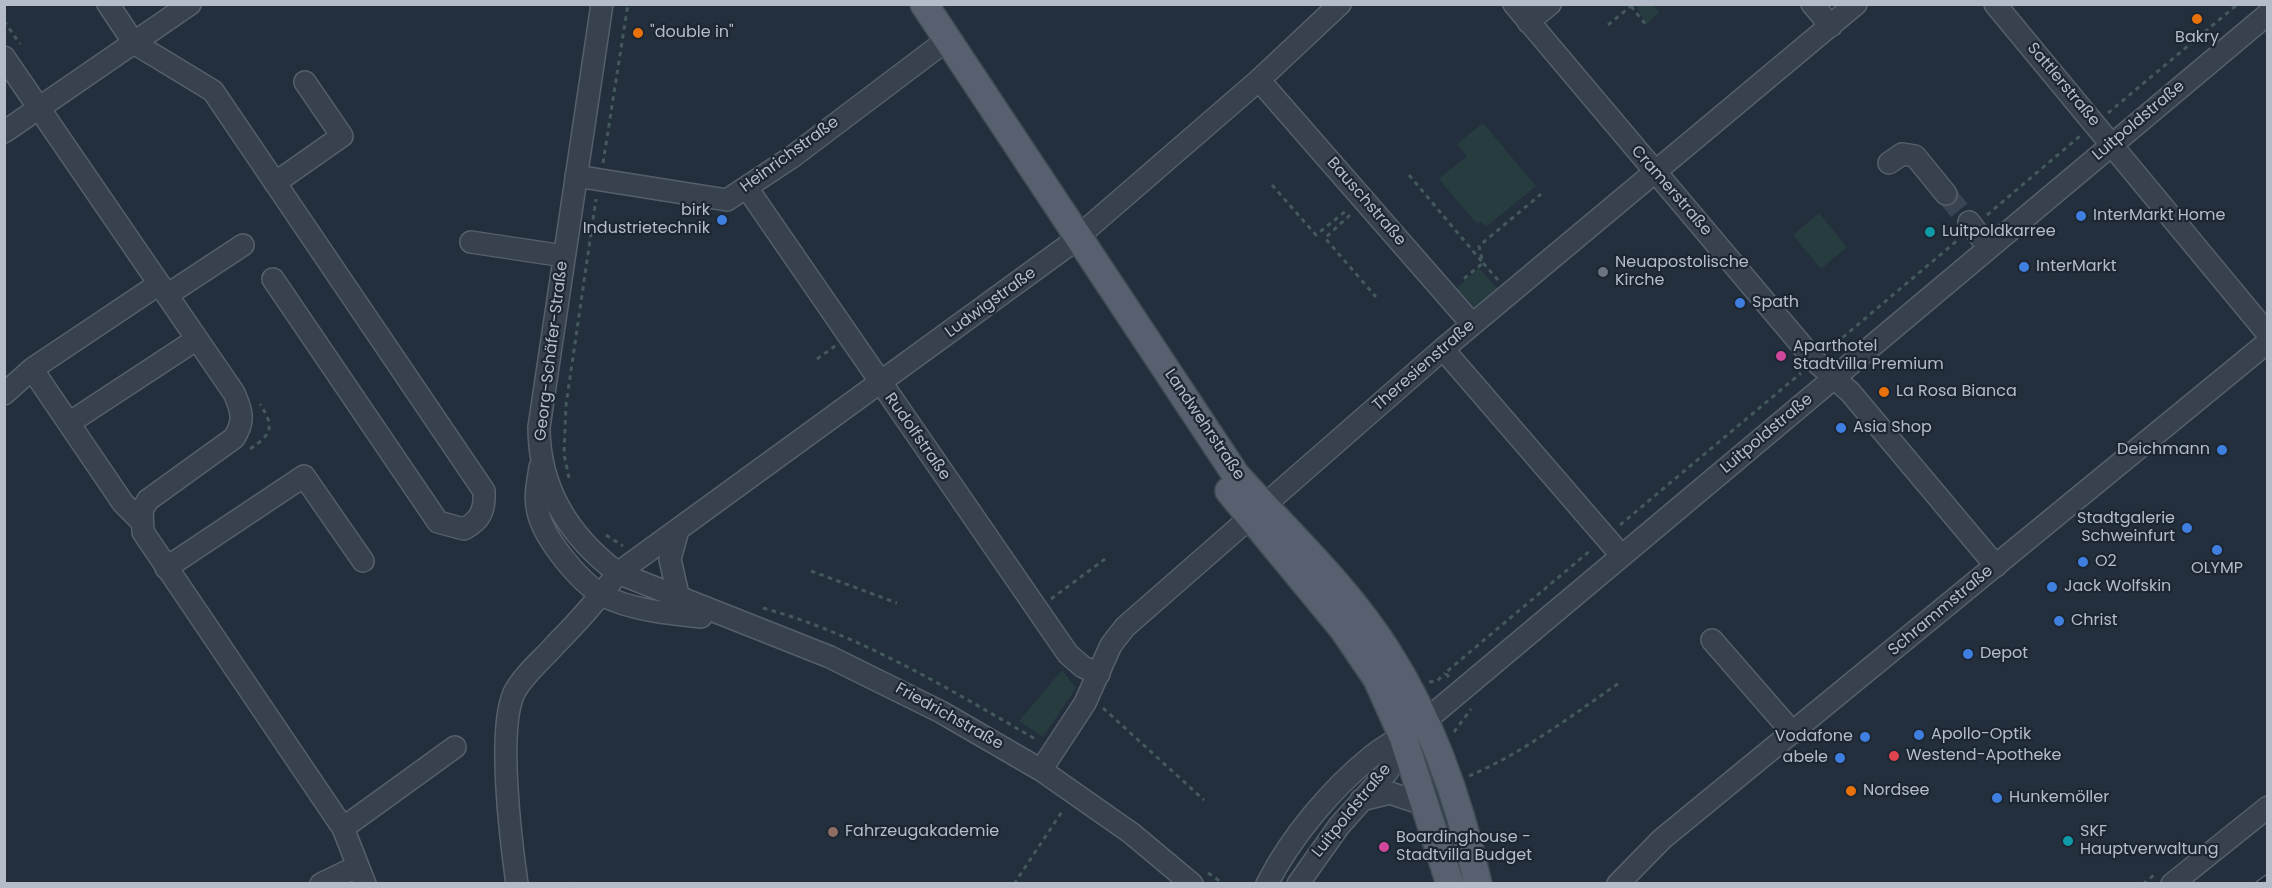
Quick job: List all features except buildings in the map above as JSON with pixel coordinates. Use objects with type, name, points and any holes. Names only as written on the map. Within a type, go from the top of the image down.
[{"type":"main road","name":"Landwehrstraße","points":[[907,4],[942,44],[1072,242],[1256,512],[1343,629],[1377,679],[1403,737],[1450,884]]},
{"type":"main road","name":"Landwehrstraße","points":[[924,4],[942,44]]},
{"type":"main road","name":"Landwehrstraße","points":[[1256,512],[1286,526],[1372,631],[1400,672],[1425,720],[1462,825],[1478,884]]},
{"type":"street","points":[[108,4],[134,43],[213,91],[484,491],[485,507],[476,523],[464,529],[438,522],[273,279]]},
{"type":"street","points":[[4,132],[190,4]]},
{"type":"street","name":"Georg-Schäfer-Straße","points":[[602,4],[539,427],[541,460],[554,499],[587,548],[618,573]]},
{"type":"street","name":"Cramerstraße","points":[[1514,4],[1815,361],[1850,392],[1996,566]]},
{"type":"street","points":[[1528,22],[1550,4]]},
{"type":"street","points":[[1812,4],[1831,26]]},
{"type":"street","name":"Theresienstraße","points":[[1041,770],[1089,695],[1111,645],[1125,627],[1472,324],[1655,174],[1856,4]]},
{"type":"street","name":"Sattlerstraße","points":[[1995,4],[2268,334]]},
{"type":"street","name":"Ludwigstraße","points":[[618,573],[880,385],[1072,242],[1259,80],[1337,5]]},
{"type":"street","name":"Luitpoldstraße","points":[[1267,884],[1301,833],[1328,800],[1373,755],[1403,737],[1425,720],[2268,14]]},
{"type":"street","name":"Heinrichstraße","points":[[576,176],[727,200],[747,188],[942,44]]},
{"type":"street","points":[[4,57],[234,393],[243,417],[241,427],[234,438],[148,500],[142,510],[141,520],[149,545],[343,828],[361,875],[321,884]]},
{"type":"street","name":"Bauschstraße","points":[[1259,80],[1472,324]]},
{"type":"street","points":[[275,183],[342,136],[305,82]]},
{"type":"street","points":[[1888,163],[1902,154],[1916,156],[1946,194]]},
{"type":"street","name":"Rudolfstraße","points":[[747,188],[880,385],[1068,654],[1083,667],[1099,674]]},
{"type":"street","points":[[1971,225],[1989,248]]},
{"type":"street","points":[[471,242],[564,256]]},
{"type":"street","points":[[4,394],[32,369],[243,245]]},
{"type":"street","points":[[69,423],[197,339]]},
{"type":"street","name":"Schrammstraße","points":[[1622,882],[1662,839],[2268,342]]},
{"type":"street","points":[[1443,349],[1621,555]]},
{"type":"street","points":[[32,369],[123,503],[141,520]]},
{"type":"street","points":[[541,460],[536,493],[538,513],[546,531],[575,571],[602,595],[665,612],[739,620]]},
{"type":"street","points":[[166,568],[304,476],[363,561]]},
{"type":"street","points":[[678,530],[670,559],[679,599]]},
{"type":"street","points":[[517,884],[509,808],[507,758],[507,721],[514,694],[531,670],[602,595],[618,573]]},
{"type":"street","name":"Friedrichstraße","points":[[618,573],[872,675],[1041,770],[1139,840],[1192,884]]},
{"type":"street","points":[[1712,640],[1793,733]]},
{"type":"street","name":"Luitpoldstraße","points":[[1298,884],[1315,856],[1388,771],[1403,737]]},
{"type":"street","points":[[343,828],[455,747]]},
{"type":"street","points":[[1361,800],[1390,793],[1426,805]]},
{"type":"street","points":[[2172,884],[2268,807]]},
{"type":"path","points":[[572,488],[564,454],[566,405],[628,4]]},
{"type":"path","points":[[1460,691],[1445,673],[1815,361],[1971,225],[2238,4]]},
{"type":"path","points":[[1608,25],[1630,5],[1646,25]]},
{"type":"path","points":[[1409,175],[1509,293]]},
{"type":"path","points":[[1272,185],[1316,235],[1343,211],[1353,208],[1349,218],[1325,238],[1376,297]]},
{"type":"path","points":[[1483,263],[1479,251],[1483,241],[1541,194]]},
{"type":"path","points":[[1446,294],[1483,263]]},
{"type":"path","points":[[600,530],[639,558]]},
{"type":"path","points":[[1038,609],[1105,559]]},
{"type":"path","points":[[811,571],[897,603]]},
{"type":"path","points":[[1464,778],[1490,767],[1529,744],[1619,683]]},
{"type":"path","points":[[1089,695],[1204,800]]},
{"type":"path","points":[[1014,884],[1063,810]]},
{"type":"green space","points":[[1636,5],[1653,5],[1659,12],[1646,25]]},
{"type":"green space","points":[[1483,123],[1536,186],[1486,227],[1481,221],[1477,224],[1439,179],[1467,156],[1457,144]]},
{"type":"green space","points":[[1819,213],[1847,247],[1821,269],[1793,235]]},
{"type":"green space","points":[[1479,268],[1498,289],[1479,307],[1474,307],[1456,289]]},
{"type":"green space","points":[[1062,670],[1076,688],[1043,737],[1019,721]]},
{"type":"green space","points":[[1430,767],[1466,883],[1460,883],[1425,770]]},
{"type":"tunnel","points":[[1946,194],[1969,222]]},
{"type":"railway","points":[[2258,884],[2268,877]]},
{"type":"place","name":"Bakry","points":[[2197,19]]},
{"type":"place","name":"\"double in\"","points":[[638,33]]},
{"type":"place","name":"InterMarkt Home","points":[[2081,216]]},
{"type":"place","name":"birk Industrietechnik","points":[[722,220]]},
{"type":"place","name":"Luitpoldkarree","points":[[1930,232]]},
{"type":"place","name":"InterMarkt","points":[[2024,267]]},
{"type":"place","name":"Neuapostolische Kirche","points":[[1603,272]]},
{"type":"place","name":"Spath","points":[[1740,303]]},
{"type":"place","name":"Aparthotel Stadtvilla Premium","points":[[1781,356]]},
{"type":"place","name":"La Rosa Bianca","points":[[1884,392]]},
{"type":"place","name":"Asia Shop","points":[[1841,428]]},
{"type":"place","name":"Deichmann","points":[[2222,450]]},
{"type":"place","name":"Stadtgalerie Schweinfurt","points":[[2187,528]]},
{"type":"place","name":"OLYMP","points":[[2217,550]]},
{"type":"place","name":"O2","points":[[2083,562]]},
{"type":"place","name":"Jack Wolfskin","points":[[2052,587]]},
{"type":"place","name":"Christ","points":[[2059,621]]},
{"type":"place","name":"Depot","points":[[1968,654]]},
{"type":"place","name":"Apollo-Optik","points":[[1919,735]]},
{"type":"place","name":"Vodafone","points":[[1865,737]]},
{"type":"place","name":"Westend-Apotheke","points":[[1894,756]]},
{"type":"place","name":"abele","points":[[1840,758]]},
{"type":"place","name":"Nordsee","points":[[1851,791]]},
{"type":"place","name":"Hunkemöller","points":[[1997,798]]},
{"type":"place","name":"Fahrzeugakademie","points":[[833,832]]},
{"type":"place","name":"SKF Hauptverwaltung","points":[[2068,841]]},
{"type":"place","name":"Boardinghouse - Stadtvilla Budget","points":[[1384,847]]}]
